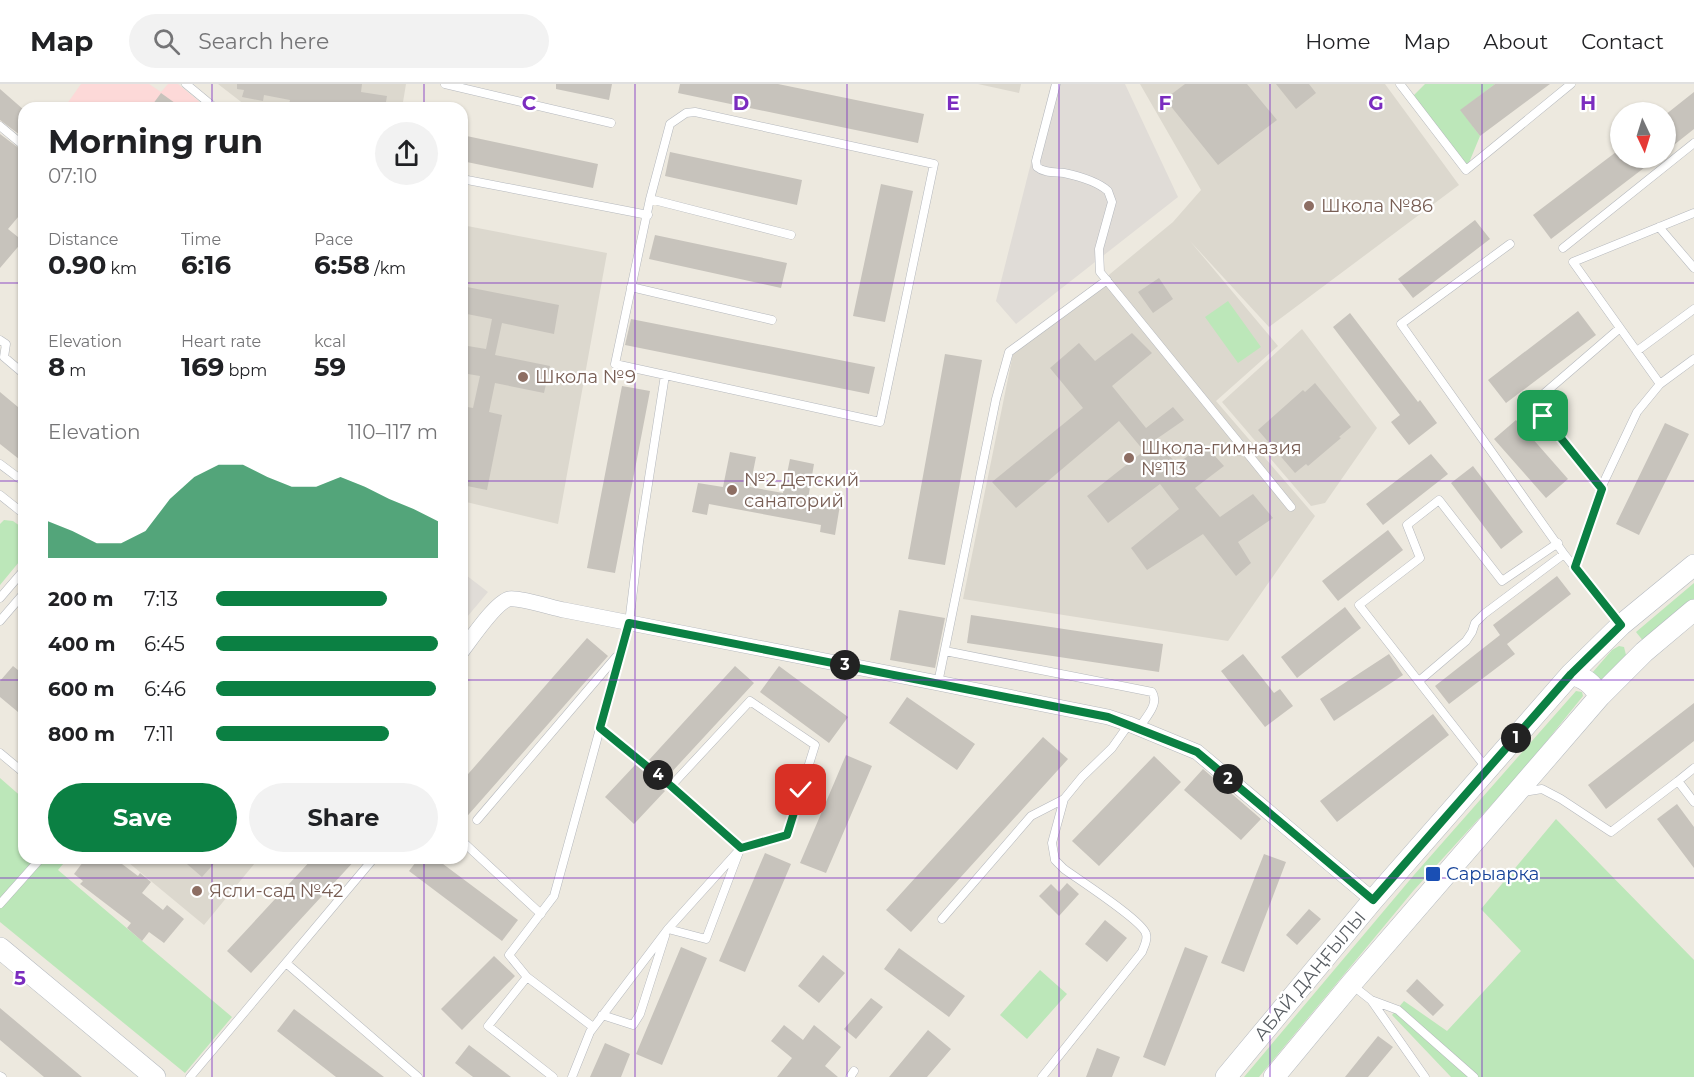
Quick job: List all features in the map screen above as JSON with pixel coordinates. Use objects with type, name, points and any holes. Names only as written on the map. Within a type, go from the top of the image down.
[{"type":"main road","name":"АБАЙ ДАҢҒЫЛЫ","points":[[1226,1077],[1373,900],[1571,674],[1621,625],[1694,565]]},
{"type":"main road","name":"АБАЙ ДАҢҒЫЛЫ","points":[[1274,1077],[1351,984],[1600,696],[1644,652],[1694,610]]},
{"type":"main road","points":[[1621,625],[1629,643],[1644,652]]},
{"type":"main road","points":[[1571,674],[1591,683],[1600,696]]},
{"type":"main road","points":[[0,948],[155,1077]]},
{"type":"street","points":[[468,644],[499,606],[508,599],[1108,717],[1197,752],[1373,900]]},
{"type":"lane","points":[[186,84],[207,102]]},
{"type":"lane","points":[[445,84],[611,123]]},
{"type":"lane","points":[[1056,84],[1036,161],[1037,167],[1041,171],[1089,181],[1108,191],[1112,202],[1101,240],[1098,261],[1100,272],[1291,507]]},
{"type":"lane","points":[[1400,84],[1466,170],[1571,84]]},
{"type":"lane","points":[[695,112],[934,164],[880,422],[615,364],[648,214],[670,124],[677,117],[686,113],[695,112]]},
{"type":"lane","points":[[0,126],[18,141]]},
{"type":"lane","points":[[1563,248],[1694,143]]},
{"type":"lane","points":[[468,180],[648,214]]},
{"type":"lane","points":[[650,199],[791,235]]},
{"type":"lane","points":[[1660,384],[1574,262],[1694,213]]},
{"type":"lane","points":[[1659,227],[1694,268]]},
{"type":"lane","points":[[1510,244],[1401,324],[1564,554],[1621,625]]},
{"type":"lane","points":[[938,683],[996,399],[1009,352],[1107,280]]},
{"type":"lane","points":[[631,287],[772,320]]},
{"type":"lane","points":[[1637,351],[1694,309]]},
{"type":"lane","points":[[1602,489],[1543,416],[1539,404],[1540,397],[1620,328]]},
{"type":"lane","points":[[0,340],[6,344],[4,357],[18,369]]},
{"type":"lane","points":[[1575,567],[1602,489],[1637,412],[1660,384],[1694,359]]},
{"type":"lane","points":[[593,1027],[527,976],[509,955],[555,896],[629,623],[665,375]]},
{"type":"lane","points":[[0,464],[18,478]]},
{"type":"lane","points":[[0,495],[18,509]]},
{"type":"lane","points":[[1488,770],[1359,605],[1420,558],[1407,525],[1439,500],[1502,581],[1558,543]]},
{"type":"lane","points":[[1419,681],[1466,642],[1475,623],[1484,614],[1564,554]]},
{"type":"lane","points":[[0,598],[18,577]]},
{"type":"lane","points":[[0,621],[18,600]]},
{"type":"lane","points":[[942,920],[1031,816],[1064,799],[1082,777],[1154,704],[1155,696],[1152,692],[945,651]]},
{"type":"lane","points":[[477,820],[619,654]]},
{"type":"lane","points":[[572,1077],[593,1027],[668,929],[741,848],[787,835],[815,745],[750,701],[671,786]]},
{"type":"lane","points":[[600,728],[671,786],[741,848]]},
{"type":"lane","points":[[0,753],[18,768]]},
{"type":"lane","points":[[1513,795],[1528,790],[1542,789],[1611,832],[1694,768]]},
{"type":"lane","points":[[1678,781],[1694,802]]},
{"type":"lane","points":[[1042,1077],[1142,952],[1147,940],[1146,931],[1134,920],[1055,860],[1052,843],[1064,799]]},
{"type":"lane","points":[[468,847],[541,914]]},
{"type":"lane","points":[[668,929],[706,939],[741,848]]},
{"type":"lane","points":[[0,904],[35,864]]},
{"type":"lane","points":[[190,1077],[370,864]]},
{"type":"lane","points":[[602,1016],[633,1024],[640,1014],[668,929]]},
{"type":"lane","points":[[286,963],[418,1077]]},
{"type":"lane","points":[[527,976],[488,1026],[553,1077]]},
{"type":"lane","points":[[1351,984],[1371,1000],[1425,1077]]},
{"type":"lane","points":[[1371,1000],[1398,1010],[1474,1077]]},
{"type":"shaded area","points":[[81,84],[149,84],[161,92],[168,84],[178,84],[200,102],[68,102]]},
{"type":"shaded area","points":[[218,84],[406,84],[403,102],[241,102]]},
{"type":"shaded area","points":[[978,84],[1021,84],[1019,93]]},
{"type":"shaded area","points":[[1051,84],[1125,84],[1178,197],[1016,324],[996,301]]},
{"type":"shaded area","name":"Школа-гимназия №113","points":[[1140,84],[1385,84],[1459,185],[1269,327],[1190,241],[1278,346],[1216,401],[1315,516],[1228,641],[963,599],[1013,354],[1173,222],[1201,190]]},
{"type":"shaded area","name":"Школа №9","points":[[468,226],[607,253],[558,524],[468,502]]},
{"type":"shaded area","points":[[1302,329],[1377,428],[1325,503],[1311,506],[1222,402]]},
{"type":"shaded area","points":[[468,577],[488,592],[468,616]]},
{"type":"shaded area","name":"Ясли-сад №42","points":[[130,864],[254,864],[204,925]]},
{"type":"green space","points":[[1425,84],[1495,84],[1461,110],[1480,136],[1466,170],[1411,98]]},
{"type":"green space","points":[[1228,301],[1261,347],[1238,363],[1205,317]]},
{"type":"green space","points":[[4,520],[13,521],[18,525],[18,563],[0,585],[0,524]]},
{"type":"green space","points":[[1694,583],[1694,602],[1644,642],[1636,632]]},
{"type":"green space","points":[[1619,646],[1624,647],[1626,655],[1601,681],[1592,673],[1612,650]]},
{"type":"green space","points":[[1576,691],[1582,692],[1583,696],[1525,768],[1414,890],[1259,1077],[1244,1077],[1414,875]]},
{"type":"green space","points":[[0,778],[18,794],[18,864],[63,864],[58,870],[232,1017],[185,1073],[0,922]]},
{"type":"green space","points":[[1556,819],[1694,960],[1694,1077],[1451,1077],[1392,1015],[1404,1001],[1447,1031],[1521,951],[1481,909]]},
{"type":"green space","points":[[1040,970],[1067,994],[1027,1039],[1000,1015]]},
{"type":"building","points":[[237,84],[362,84],[361,92],[387,96],[386,102],[290,102],[290,100],[264,95],[263,101],[242,97],[244,90],[237,89]]},
{"type":"building","points":[[556,84],[612,84],[609,100],[556,89]]},
{"type":"building","points":[[680,84],[778,84],[924,114],[918,143],[678,93]]},
{"type":"building","points":[[1185,84],[1247,84],[1277,120],[1218,165],[1165,99]]},
{"type":"building","points":[[1276,84],[1309,84],[1316,93],[1296,109]]},
{"type":"building","points":[[1495,84],[1550,84],[1480,136],[1460,110]]},
{"type":"building","points":[[0,89],[18,105],[18,134],[0,120]]},
{"type":"building","points":[[1694,92],[1694,129],[1676,143],[1676,106]]},
{"type":"building","points":[[161,93],[174,102],[154,102]]},
{"type":"building","points":[[0,134],[18,148],[18,217],[8,229],[18,237],[18,247],[0,268]]},
{"type":"building","points":[[468,136],[598,164],[593,188],[468,162]]},
{"type":"building","points":[[670,152],[802,180],[797,205],[665,176]]},
{"type":"building","points":[[1610,157],[1610,168],[1644,168],[1551,239],[1533,215]]},
{"type":"building","points":[[881,184],[913,191],[885,322],[853,316]]},
{"type":"building","points":[[1475,220],[1490,239],[1413,298],[1398,279]]},
{"type":"building","points":[[655,235],[787,263],[781,288],[649,259]]},
{"type":"building","points":[[1159,278],[1173,299],[1153,313],[1138,292]]},
{"type":"building","points":[[468,287],[559,305],[554,334],[502,323],[495,355],[550,366],[544,393],[495,383],[489,412],[502,415],[487,490],[468,486],[468,407],[473,408],[480,376],[468,374],[468,346],[486,349],[492,319],[468,314]]},
{"type":"building","points":[[1578,311],[1596,335],[1506,403],[1488,380]]},
{"type":"building","points":[[1350,313],[1418,402],[1420,400],[1437,423],[1409,445],[1391,422],[1400,415],[1333,327]]},
{"type":"building","points":[[631,319],[875,367],[869,394],[625,345]]},
{"type":"building","points":[[1132,333],[1152,353],[1112,386],[1146,428],[1173,407],[1184,420],[1155,440],[1177,464],[1204,444],[1224,466],[1195,488],[1220,517],[1253,494],[1273,518],[1238,542],[1251,563],[1236,576],[1203,534],[1147,570],[1131,548],[1179,509],[1160,484],[1108,523],[1087,496],[1144,451],[1119,421],[1016,508],[992,482],[1083,408],[1050,368],[1079,343],[1095,361]]},
{"type":"building","points":[[945,354],[982,360],[945,565],[908,559]]},
{"type":"building","points":[[1315,383],[1351,427],[1308,466],[1306,464],[1295,473],[1258,430],[1303,390],[1305,392]]},
{"type":"building","points":[[622,386],[650,391],[615,573],[587,568]]},
{"type":"building","points":[[0,392],[18,407],[18,458],[0,444]]},
{"type":"building","points":[[1516,420],[1568,479],[1546,498],[1494,439]]},
{"type":"building","points":[[1665,423],[1689,434],[1639,535],[1616,524]]},
{"type":"building","name":"№2 Детский санаторий","points":[[730,452],[756,457],[750,487],[783,493],[790,459],[814,464],[808,499],[840,505],[835,535],[820,532],[821,525],[709,504],[707,515],[692,512],[698,483],[723,487]]},
{"type":"building","points":[[1431,454],[1448,474],[1383,525],[1366,504]]},
{"type":"building","points":[[1473,466],[1523,532],[1501,549],[1451,483]]},
{"type":"building","points":[[1388,530],[1403,550],[1338,601],[1322,581]]},
{"type":"building","points":[[1557,576],[1571,594],[1507,644],[1515,654],[1449,704],[1435,686],[1500,635],[1493,625]]},
{"type":"building","points":[[1345,607],[1361,628],[1297,678],[1281,657]]},
{"type":"building","points":[[899,610],[945,618],[935,668],[890,660]]},
{"type":"building","points":[[971,615],[1163,644],[1159,672],[967,643]]},
{"type":"building","points":[[587,638],[608,656],[468,815],[468,774]]},
{"type":"building","points":[[1243,654],[1274,693],[1280,689],[1293,706],[1265,727],[1221,671]]},
{"type":"building","points":[[1389,654],[1403,675],[1334,721],[1320,699]]},
{"type":"building","points":[[13,666],[18,670],[18,712],[0,697],[0,681]]},
{"type":"building","points":[[735,666],[754,683],[668,776],[649,760]]},
{"type":"building","points":[[779,666],[848,717],[829,743],[760,692]]},
{"type":"building","points":[[907,697],[975,744],[957,770],[889,723]]},
{"type":"building","points":[[1694,703],[1694,741],[1606,809],[1588,785]]},
{"type":"building","points":[[1433,714],[1449,735],[1337,822],[1320,801]]},
{"type":"building","points":[[1043,737],[1068,759],[911,932],[886,910]]},
{"type":"building","points":[[846,755],[872,766],[826,873],[800,863]]},
{"type":"building","points":[[1154,756],[1181,782],[1099,866],[1072,841]]},
{"type":"building","points":[[636,764],[665,791],[634,824],[605,797]]},
{"type":"building","points":[[1203,769],[1261,819],[1241,840],[1184,790]]},
{"type":"building","points":[[1677,804],[1694,827],[1694,868],[1657,819]]},
{"type":"building","points":[[765,853],[791,864],[745,972],[719,961]]},
{"type":"building","points":[[1264,854],[1286,862],[1244,972],[1221,963]]},
{"type":"building","points":[[82,864],[122,864],[138,876],[140,873],[151,882],[142,893],[163,910],[167,905],[184,919],[164,943],[149,932],[142,941],[127,928],[131,923],[80,884],[83,881],[74,874]]},
{"type":"building","points":[[187,864],[214,864],[202,877]]},
{"type":"building","points":[[307,864],[351,864],[251,973],[227,951]]},
{"type":"building","points":[[414,864],[443,864],[518,920],[502,941],[409,871]]},
{"type":"building","points":[[1067,883],[1079,894],[1059,916],[1039,896],[1051,884],[1059,892]]},
{"type":"building","points":[[1309,909],[1321,919],[1297,945],[1286,935]]},
{"type":"building","points":[[1105,920],[1127,938],[1107,962],[1085,944]]},
{"type":"building","points":[[681,947],[707,958],[662,1065],[636,1054]]},
{"type":"building","points":[[1185,947],[1208,956],[1165,1066],[1143,1057]]},
{"type":"building","points":[[899,948],[965,996],[949,1017],[884,969]]},
{"type":"building","points":[[823,955],[845,973],[819,1003],[798,986]]},
{"type":"building","points":[[494,956],[515,976],[462,1030],[441,1009]]},
{"type":"building","points":[[1417,979],[1444,1005],[1433,1016],[1406,991]]},
{"type":"building","points":[[871,998],[883,1007],[856,1039],[844,1029]]},
{"type":"building","points":[[0,1008],[82,1077],[44,1077],[0,1040]]},
{"type":"building","points":[[294,1009],[384,1077],[336,1077],[277,1031]]},
{"type":"building","points":[[784,1025],[803,1040],[814,1025],[841,1047],[825,1066],[838,1077],[777,1077],[792,1058],[771,1041]]},
{"type":"building","points":[[928,1030],[951,1049],[927,1077],[889,1077]]},
{"type":"building","points":[[1378,1036],[1393,1047],[1368,1077],[1345,1077]]},
{"type":"building","points":[[605,1043],[630,1054],[621,1077],[590,1077]]},
{"type":"building","points":[[469,1045],[511,1077],[473,1077],[455,1063]]},
{"type":"building","points":[[1097,1048],[1120,1057],[1112,1077],[1086,1077]]},
{"type":"place","name":"Школа №86","points":[[1309,206]]},
{"type":"place","name":"Школа №9","points":[[523,377]]},
{"type":"place","name":"Школа-гимназия №113","points":[[1129,458]]},
{"type":"place","name":"№2 Детский санаторий","points":[[732,490]]},
{"type":"place","name":"Сарыарқа","points":[[1433,874]]},
{"type":"place","name":"Ясли-сад №42","points":[[197,891]]},
{"type":"route","points":[[801,790],[787,835],[741,848],[671,786],[600,728],[629,623],[1108,717],[1129,724],[1197,752],[1373,900],[1571,674],[1621,625],[1575,567],[1602,489],[1543,416]]}]
